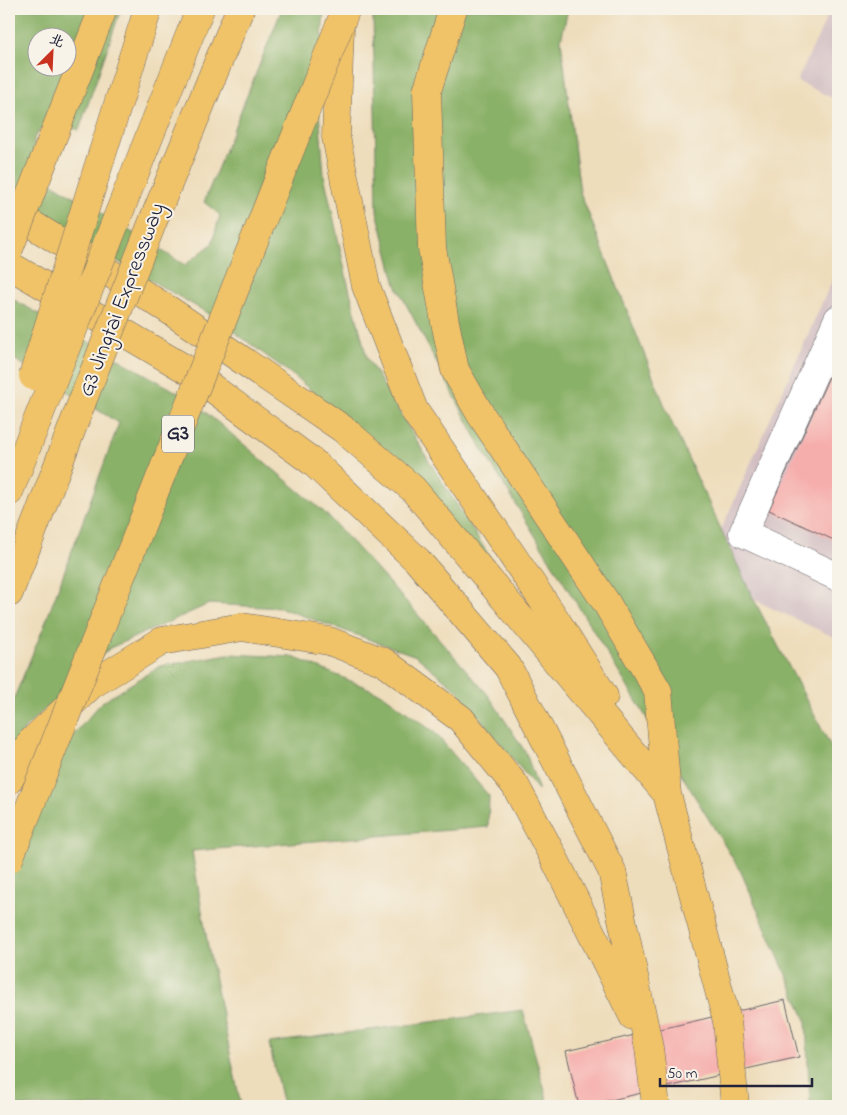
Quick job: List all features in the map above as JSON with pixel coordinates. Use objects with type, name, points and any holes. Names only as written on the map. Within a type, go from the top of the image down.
[{"type":"highway","points":[[9,249],[103,9]]},
{"type":"highway","points":[[9,453],[42,379],[94,180],[148,9]]},
{"type":"highway","name":"G3 Jingtai Expressway","points":[[9,492],[42,379],[127,193],[200,9]]},
{"type":"highway","name":"G3 Jingtai Expressway","points":[[9,593],[155,216],[240,9]]},
{"type":"highway","points":[[340,9],[336,137],[366,286],[414,410],[554,618],[667,794]]},
{"type":"highway","name":"G3","points":[[9,859],[346,9]]},
{"type":"highway","points":[[453,9],[426,91],[432,248],[445,322],[456,370],[481,415],[607,604],[658,691],[667,794],[727,1021],[735,1106]]},
{"type":"highway","points":[[9,210],[170,310],[335,423],[413,489],[667,794]]},
{"type":"highway","points":[[9,265],[189,371],[314,463],[418,560],[508,667],[612,871],[649,1048],[656,1106]]},
{"type":"highway","points":[[9,780],[30,743],[91,685],[162,641],[242,627],[329,641],[384,662],[461,719],[515,785],[554,858],[649,1048]]},
{"type":"lane","points":[[838,319],[743,533],[838,577]]},
{"type":"shaded area","points":[[831,9],[838,9],[838,101],[797,81]]},
{"type":"shaded area","points":[[838,267],[838,639],[701,575]]},
{"type":"green space","points":[[9,9],[121,9],[79,130],[47,121],[34,138],[34,172],[185,265],[212,244],[220,215],[204,202],[282,9],[324,9],[318,98],[324,175],[348,284],[367,358],[429,461],[513,593],[386,454],[294,376],[211,315],[9,197]]},
{"type":"green space","points":[[375,9],[568,9],[561,40],[580,192],[670,419],[751,594],[838,760],[838,1106],[810,1106],[806,1020],[741,872],[482,449],[396,285],[377,211],[373,14]]},
{"type":"green space","points":[[9,297],[191,400],[324,512],[489,696],[526,753],[539,791],[457,690],[416,656],[281,608],[209,604],[110,648],[25,728],[9,755],[9,710],[45,624],[119,423],[9,356]]},
{"type":"green space","points":[[228,654],[293,657],[382,694],[435,733],[489,796],[488,827],[192,851],[208,946],[241,1106],[9,1106],[9,829],[43,770],[102,702],[160,666]]},
{"type":"green space","points":[[523,1010],[549,1106],[283,1106],[269,1043]]},
{"type":"building","points":[[838,357],[838,542],[769,510]]},
{"type":"building","points":[[785,1000],[799,1057],[579,1106],[566,1051]]}]
